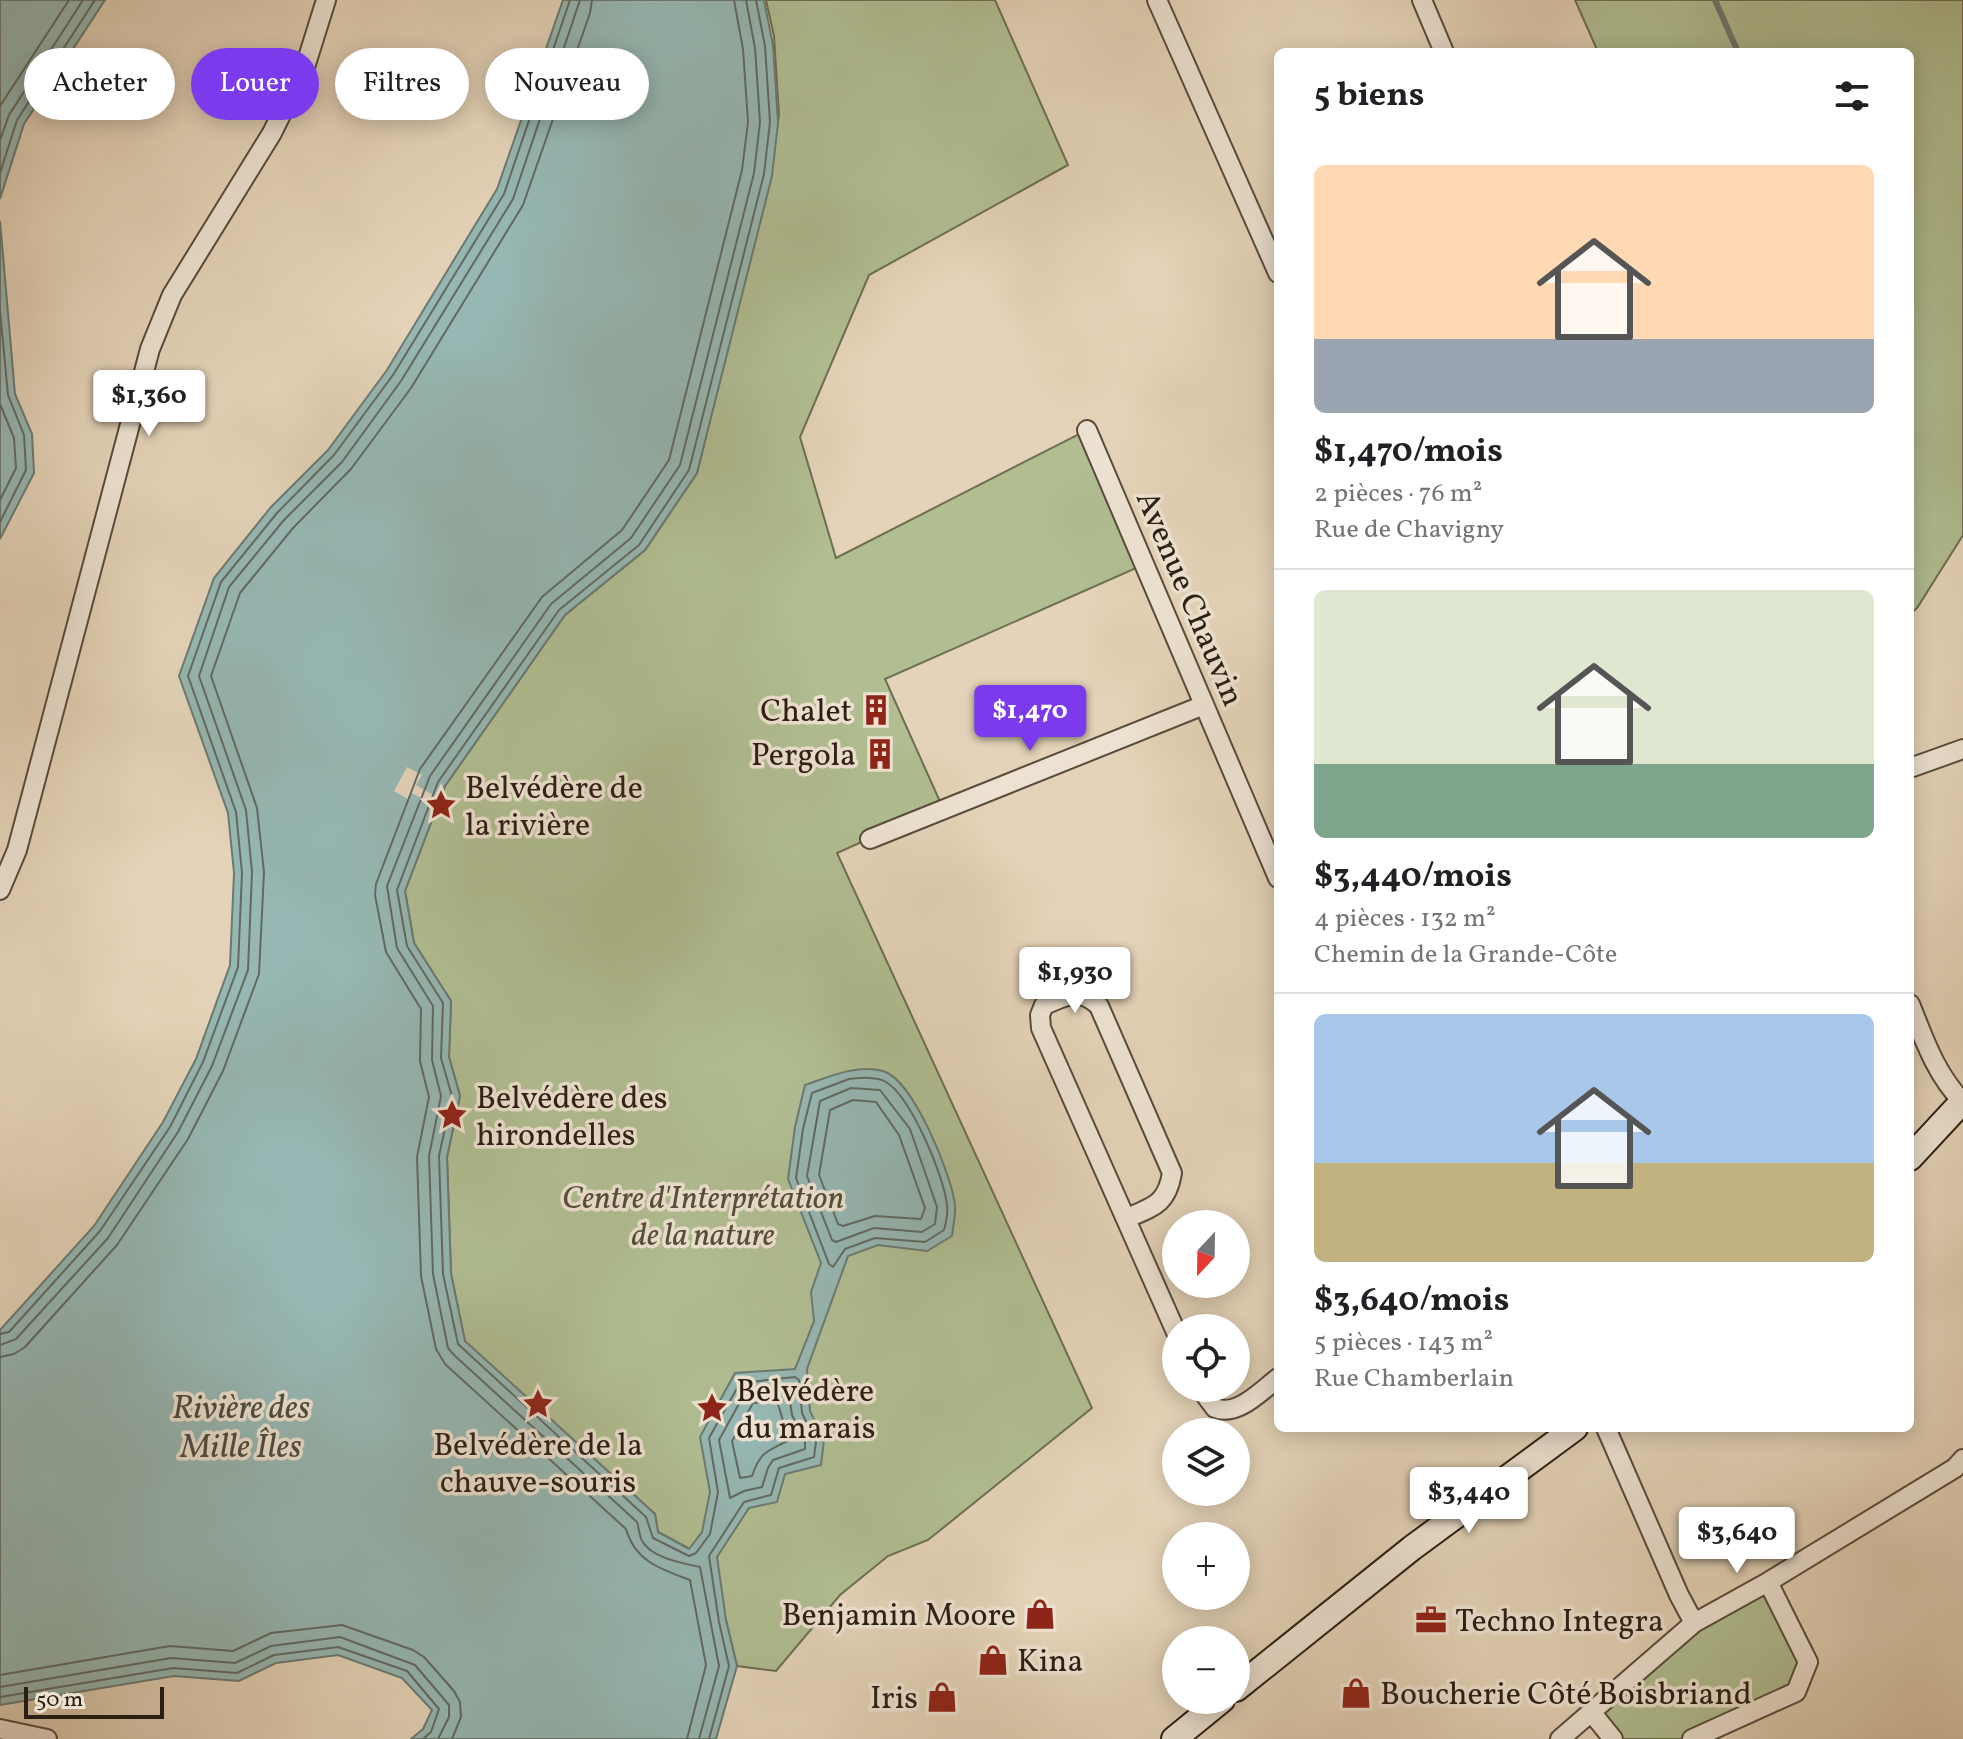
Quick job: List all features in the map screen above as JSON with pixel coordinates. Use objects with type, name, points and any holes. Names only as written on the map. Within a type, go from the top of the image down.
[{"type":"main road","points":[[1914,1154],[1963,1101]]},
{"type":"main road","points":[[1250,1678],[1412,1548],[1570,1432]]},
{"type":"main road","points":[[1174,1739],[1205,1714]]},
{"type":"street","points":[[0,890],[17,850],[150,349],[172,295],[279,119],[306,64],[326,0]]},
{"type":"street","points":[[1157,0],[1274,264]]},
{"type":"street","points":[[1422,0],[1442,48]]},
{"type":"street","name":"Avenue Chauvin","points":[[1087,430],[1274,869]]},
{"type":"street","points":[[870,839],[1204,705]]},
{"type":"street","points":[[1914,767],[1963,749]]},
{"type":"street","points":[[1127,1218],[1156,1206],[1169,1191],[1172,1173],[1099,1006],[1089,997],[1073,994],[1044,1005],[1040,1015],[1041,1028],[1168,1314]]},
{"type":"street","points":[[1914,1013],[1936,1065],[1949,1087],[1963,1101]]},
{"type":"street","points":[[1250,1398],[1274,1381]]},
{"type":"street","points":[[1209,1402],[1221,1411],[1236,1408],[1244,1402]]},
{"type":"street","points":[[1608,1432],[1694,1623]]},
{"type":"street","points":[[1560,1739],[1694,1623],[1960,1470]]},
{"type":"street","points":[[1692,1739],[1796,1692],[1808,1662],[1768,1582]]},
{"type":"street","points":[[1592,1713],[1613,1739]]},
{"type":"street","points":[[2,1730],[47,1739]]},
{"type":"green space","name":"Centre d'Interprétation de la nature","points":[[766,0],[995,0],[1068,165],[869,275],[800,437],[836,558],[1085,431],[1143,565],[885,679],[942,806],[837,853],[1092,1408],[928,1540],[888,1556],[840,1595],[776,1671],[737,1666],[726,1620],[690,1549],[658,1532],[655,1514],[465,1342],[451,1274],[447,1157],[460,1096],[449,1057],[451,1001],[414,943],[405,891],[445,786],[565,615],[645,550],[697,473],[770,173],[779,115],[774,36]]},
{"type":"green space","points":[[1575,0],[1963,0],[1963,535],[1914,611],[1914,48],[1596,48]]},
{"type":"green space","points":[[1768,1582],[1808,1662],[1796,1692],[1692,1739],[1613,1739],[1592,1713],[1694,1623]]},
{"type":"water","points":[[0,0],[105,0],[74,48],[24,48],[24,120],[27,120],[0,199]]},
{"type":"water","name":"Rivière des Mille Îles","points":[[563,0],[764,0],[773,45],[778,123],[772,176],[697,473],[645,550],[565,615],[445,786],[405,891],[414,943],[451,1001],[449,1057],[460,1096],[447,1157],[451,1274],[465,1341],[655,1514],[658,1532],[689,1549],[702,1532],[710,1492],[700,1437],[735,1373],[795,1369],[814,1321],[811,1292],[821,1263],[788,1179],[805,1085],[843,1072],[863,1069],[883,1071],[895,1078],[918,1109],[947,1173],[955,1205],[952,1236],[927,1251],[878,1245],[848,1256],[807,1369],[810,1411],[824,1440],[821,1465],[785,1474],[777,1502],[749,1508],[717,1557],[726,1620],[737,1666],[716,1739],[411,1739],[423,1729],[432,1710],[402,1678],[338,1655],[276,1663],[239,1681],[174,1676],[0,1705],[0,1330],[94,1226],[163,1122],[196,1059],[230,965],[234,873],[228,813],[179,676],[214,578],[271,507],[328,450],[387,370],[497,189],[521,120],[649,120],[649,48],[546,48]]},
{"type":"water","points":[[0,221],[15,394],[32,434],[34,473],[0,539]]},
{"type":"pier","points":[[407,767],[422,775],[416,785],[443,801],[440,809],[412,793],[408,799],[394,791]]},
{"type":"waterway","points":[[1715,0],[1736,48]]},
{"type":"place","name":"Chalet","points":[[876,710]]},
{"type":"place","name":"Pergola","points":[[880,754]]},
{"type":"place","name":"Belvédère de la rivière","points":[[441,805]]},
{"type":"place","name":"Belvédère des hirondelles","points":[[452,1115]]},
{"type":"place","name":"Belvédère de la chauve-souris","points":[[538,1404]]},
{"type":"place","name":"Belvédère du marais","points":[[712,1408]]},
{"type":"place","name":"Benjamin Moore","points":[[1040,1614]]},
{"type":"place","name":"Techno Integra","points":[[1431,1620]]},
{"type":"place","name":"Kina","points":[[993,1660]]},
{"type":"place","name":"Boucherie Côté Boisbriand","points":[[1356,1693]]},
{"type":"place","name":"Iris","points":[[942,1697]]}]
